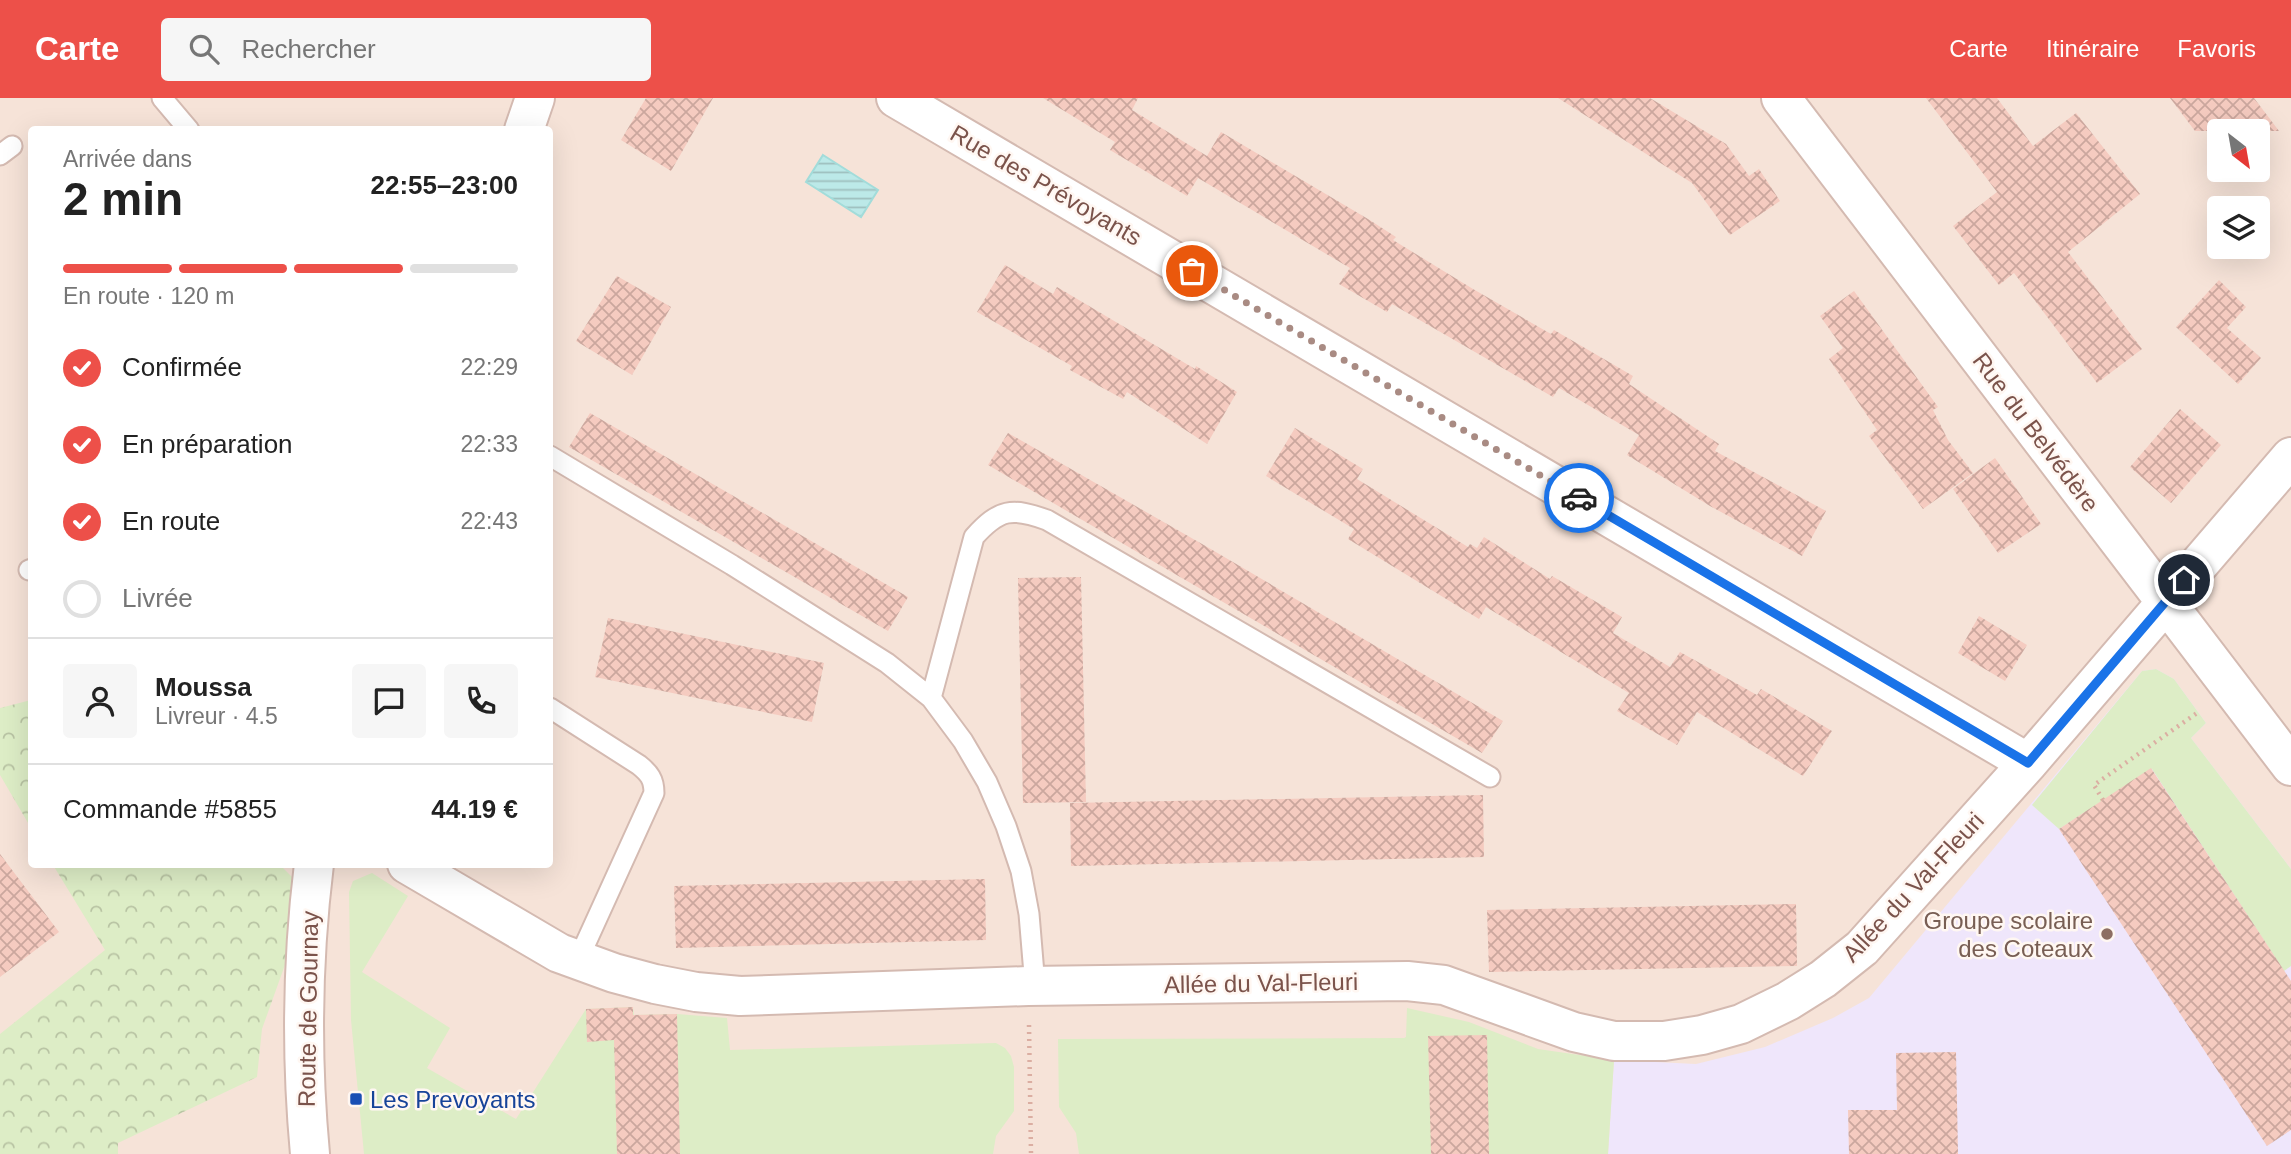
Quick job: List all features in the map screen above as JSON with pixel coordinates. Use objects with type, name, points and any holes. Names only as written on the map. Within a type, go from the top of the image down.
[{"type":"street","points":[[525,126],[535,98]]},
{"type":"street","name":"Rue des Prévoyants","points":[[896,98],[2028,763]]},
{"type":"street","name":"Rue du Belvédère","points":[[1781,98],[2291,766]]},
{"type":"street","name":"Allée du Val-Fleuri","points":[[414,868],[559,953],[614,973],[696,992],[740,996],[1031,986],[1407,981],[1444,985],[1574,1032],[1614,1041],[1664,1041],[1702,1035],[1741,1024],[1787,1001],[1823,979],[1862,948],[2028,763],[2291,457]]},
{"type":"street","name":"Route de Gournay","points":[[310,1154],[304,1086],[304,988],[314,868]]},
{"type":"lane","points":[[162,98],[186,126]]},
{"type":"lane","points":[[553,458],[854,642],[887,663],[932,698],[988,782],[1006,826],[1021,871],[1029,914],[1031,986]]},
{"type":"lane","points":[[932,698],[974,537],[989,520],[1005,511],[1027,513],[1047,520],[1490,777]]},
{"type":"lane","points":[[553,710],[639,765],[649,773],[654,783],[654,793],[578,960]]},
{"type":"path","points":[[2103,800],[2094,785],[2233,690]]},
{"type":"path","points":[[1031,986],[1031,1154]]},
{"type":"shaded area","points":[[0,98],[2291,98],[2291,1154],[0,1154]]},
{"type":"shaded area","name":"Groupe scolaire des Coteaux","points":[[2156,669],[2174,679],[2206,723],[2191,738],[2291,869],[2291,1154],[1608,1154],[1614,1060],[1696,1064],[1765,1047],[1833,1018],[1869,998],[2142,671]]},
{"type":"green space","points":[[2156,669],[2174,679],[2206,723],[2191,738],[2291,869],[2291,966],[2284,971],[2152,769],[2059,829],[2032,805],[2142,671]]},
{"type":"green space","points":[[28,701],[28,823],[0,775],[0,708]]},
{"type":"green space","points":[[55,868],[283,868],[310,895],[262,1029],[257,1077],[118,1143],[118,1154],[0,1154],[0,1034],[105,950]]},
{"type":"green space","points":[[372,873],[408,896],[362,972],[450,1028],[427,1068],[516,1119],[586,1009],[633,1007],[634,1015],[677,1014],[727,1018],[730,1050],[996,1043],[1005,1048],[1011,1056],[1014,1067],[1014,1111],[996,1136],[993,1154],[364,1154],[351,1020],[349,892],[353,881]]},
{"type":"green space","points":[[1407,1008],[1469,1022],[1538,1049],[1614,1060],[1608,1154],[1079,1154],[1076,1133],[1059,1107],[1058,1039],[1404,1038]]},
{"type":"water","points":[[823,155],[878,190],[861,217],[806,182]]},
{"type":"building","points":[[646,98],[713,98],[671,171],[621,140]]},
{"type":"building","points":[[1043,98],[1138,98],[1132,110],[1207,156],[1221,132],[1368,219],[1396,237],[1393,240],[1473,289],[1551,334],[1554,330],[1633,376],[1629,384],[1719,444],[1715,451],[1826,511],[1802,556],[1710,506],[1627,455],[1639,435],[1559,388],[1553,397],[1392,304],[1387,312],[1339,284],[1350,268],[1198,178],[1187,196],[1110,150],[1115,142]]},
{"type":"building","points":[[1558,98],[1650,98],[1726,144],[1749,176],[1759,169],[1780,201],[1730,235],[1692,183]]},
{"type":"building","points":[[1926,98],[1997,98],[2033,146],[2076,113],[2140,194],[2068,252],[2142,349],[2097,383],[2014,273],[1999,285],[1953,226],[1997,192]]},
{"type":"building","points":[[2170,98],[2254,98],[2270,119],[2207,119],[2207,131],[2195,131]]},
{"type":"building","points":[[2270,119],[2279,131],[2270,131]]},
{"type":"building","points":[[1005,265],[1053,294],[1057,287],[1237,392],[1207,444],[1127,392],[1123,399],[1070,370],[1072,366],[977,312]]},
{"type":"building","points":[[617,276],[671,307],[632,375],[576,341]]},
{"type":"building","points":[[2219,280],[2246,307],[2227,328],[2261,358],[2238,384],[2176,327]]},
{"type":"building","points":[[1854,291],[1938,407],[1933,410],[1948,440],[1973,473],[1923,509],[1869,436],[1877,430],[1829,359],[1843,348],[1820,316]]},
{"type":"building","points":[[2180,409],[2221,445],[2171,503],[2130,467]]},
{"type":"building","points":[[590,413],[908,597],[888,631],[569,447]]},
{"type":"building","points":[[1295,428],[1363,469],[1357,479],[1468,547],[1470,544],[1477,548],[1484,537],[1550,579],[1552,576],[1622,617],[1613,633],[1670,667],[1680,652],[1757,695],[1761,689],[1832,731],[1803,776],[1697,712],[1677,745],[1617,711],[1629,693],[1486,607],[1479,619],[1348,539],[1354,529],[1266,476]]},
{"type":"building","points":[[1008,433],[1503,721],[1482,753],[988,465]]},
{"type":"building","points":[[1995,458],[2041,524],[1998,553],[1953,489]]},
{"type":"building","points":[[1081,577],[1086,802],[1023,803],[1018,578]]},
{"type":"building","points":[[1979,616],[2027,645],[2005,681],[1958,653]]},
{"type":"building","points":[[608,618],[824,663],[812,722],[595,677]]},
{"type":"building","points":[[2151,768],[2291,981],[2291,1130],[2267,1146],[2059,829]]},
{"type":"building","points":[[1483,795],[1484,857],[1071,866],[1070,803]]},
{"type":"building","points":[[0,854],[59,932],[0,977]]},
{"type":"building","points":[[985,879],[986,940],[676,948],[674,886]]},
{"type":"building","points":[[1796,904],[1797,966],[1489,972],[1487,910]]},
{"type":"building","points":[[633,1007],[633,1015],[677,1014],[680,1154],[617,1154],[614,1040],[587,1042],[586,1009]]},
{"type":"building","points":[[1487,1035],[1489,1154],[1431,1154],[1428,1036]]},
{"type":"building","points":[[1956,1052],[1958,1154],[1849,1154],[1848,1110],[1897,1110],[1896,1053]]},
{"type":"way so far","points":[[1192,271],[1579,498]]},
{"type":"place","name":"Groupe scolaire des Coteaux","points":[[2107,934]]},
{"type":"place","name":"Les Prevoyants","points":[[356,1099]]},
{"type":"route","points":[[1579,498],[2028,763],[2184,580]]}]
